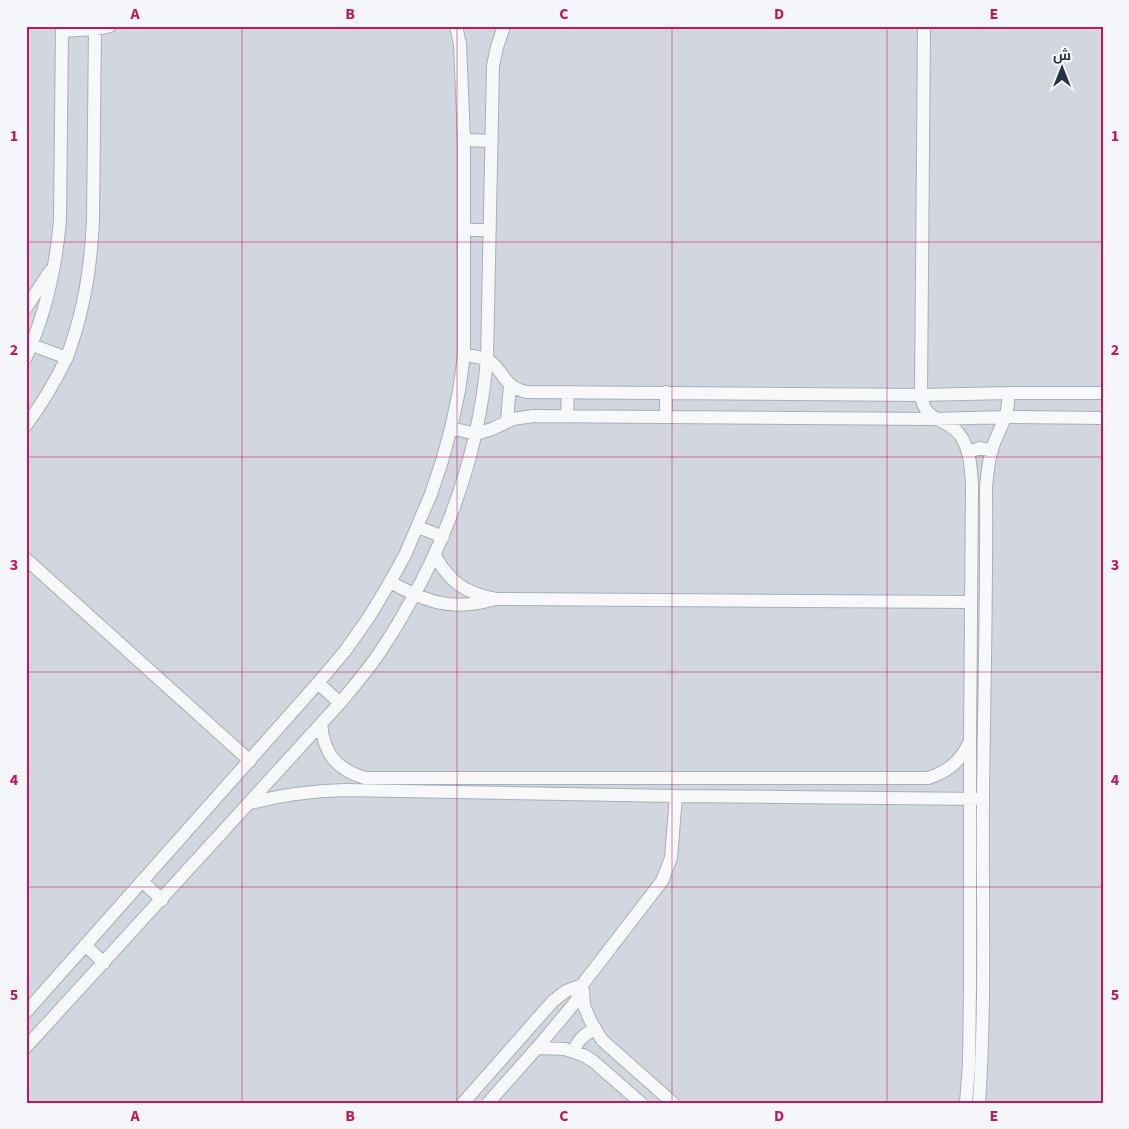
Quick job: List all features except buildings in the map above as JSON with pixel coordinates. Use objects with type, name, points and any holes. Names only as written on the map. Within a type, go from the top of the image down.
[{"type":"street","points":[[67,358],[29,351],[46,304],[55,263],[60,220],[62,28],[110,26]]},
{"type":"street","points":[[26,1012],[250,761],[345,651],[390,582],[418,527],[431,494],[452,428],[460,392],[464,355],[464,140],[460,44],[456,26]]},
{"type":"street","points":[[26,1047],[340,703],[379,652],[415,595],[435,556],[458,495],[476,434],[484,387],[487,359],[493,66],[496,46],[504,26]]},
{"type":"street","points":[[924,26],[921,395],[922,402],[929,415],[953,428],[960,435],[965,443],[971,468],[973,501],[970,741],[976,799]]},
{"type":"street","points":[[26,424],[45,398],[67,358],[83,306],[88,278],[92,249],[95,28]]},
{"type":"street","points":[[464,140],[492,141]]},
{"type":"street","points":[[464,230],[490,230]]},
{"type":"street","points":[[26,308],[55,263]]},
{"type":"street","points":[[464,355],[487,359],[510,385],[527,392],[921,395],[1103,393]]},
{"type":"street","points":[[507,421],[510,385]]},
{"type":"street","points":[[567,416],[568,392]]},
{"type":"street","points":[[666,392],[666,416]]},
{"type":"street","points":[[979,1103],[981,1064],[976,987],[976,799],[985,678],[987,475],[992,450],[1006,417],[1008,393]]},
{"type":"street","points":[[452,428],[476,434],[492,429],[507,421],[526,416],[935,419],[1006,417],[1103,418]]},
{"type":"street","points":[[968,452],[980,448],[992,450]]},
{"type":"street","points":[[973,501],[986,501]]},
{"type":"street","points":[[418,527],[443,537]]},
{"type":"street","points":[[435,556],[442,569],[453,581],[466,590],[481,596],[496,598],[971,602]]},
{"type":"street","points":[[26,559],[250,761]]},
{"type":"street","points":[[390,582],[430,601],[447,604],[464,605],[496,598]]},
{"type":"street","points":[[318,683],[340,703]]},
{"type":"street","points":[[321,724],[322,737],[333,759],[342,768],[365,778],[928,778],[949,769],[965,752],[970,741]]},
{"type":"street","points":[[388,778],[388,792]]},
{"type":"street","points":[[596,778],[596,795]]},
{"type":"street","points":[[250,803],[306,792],[345,790],[976,799]]},
{"type":"street","points":[[488,1103],[573,1005],[582,985],[662,881],[670,858],[676,796]]},
{"type":"street","points":[[142,881],[162,900]]},
{"type":"street","points":[[85,945],[104,963]]},
{"type":"street","points":[[582,985],[584,1006],[602,1040],[673,1103]]},
{"type":"street","points":[[463,1103],[552,1001],[566,991],[582,985]]},
{"type":"street","points":[[966,1103],[976,987]]},
{"type":"street","points":[[573,1052],[581,1038],[595,1029]]},
{"type":"street","points":[[537,1048],[556,1048],[573,1052],[593,1061],[641,1103]]},
{"type":"shaded area","points":[[26,26],[1103,26],[1103,1103],[26,1103]]}]
